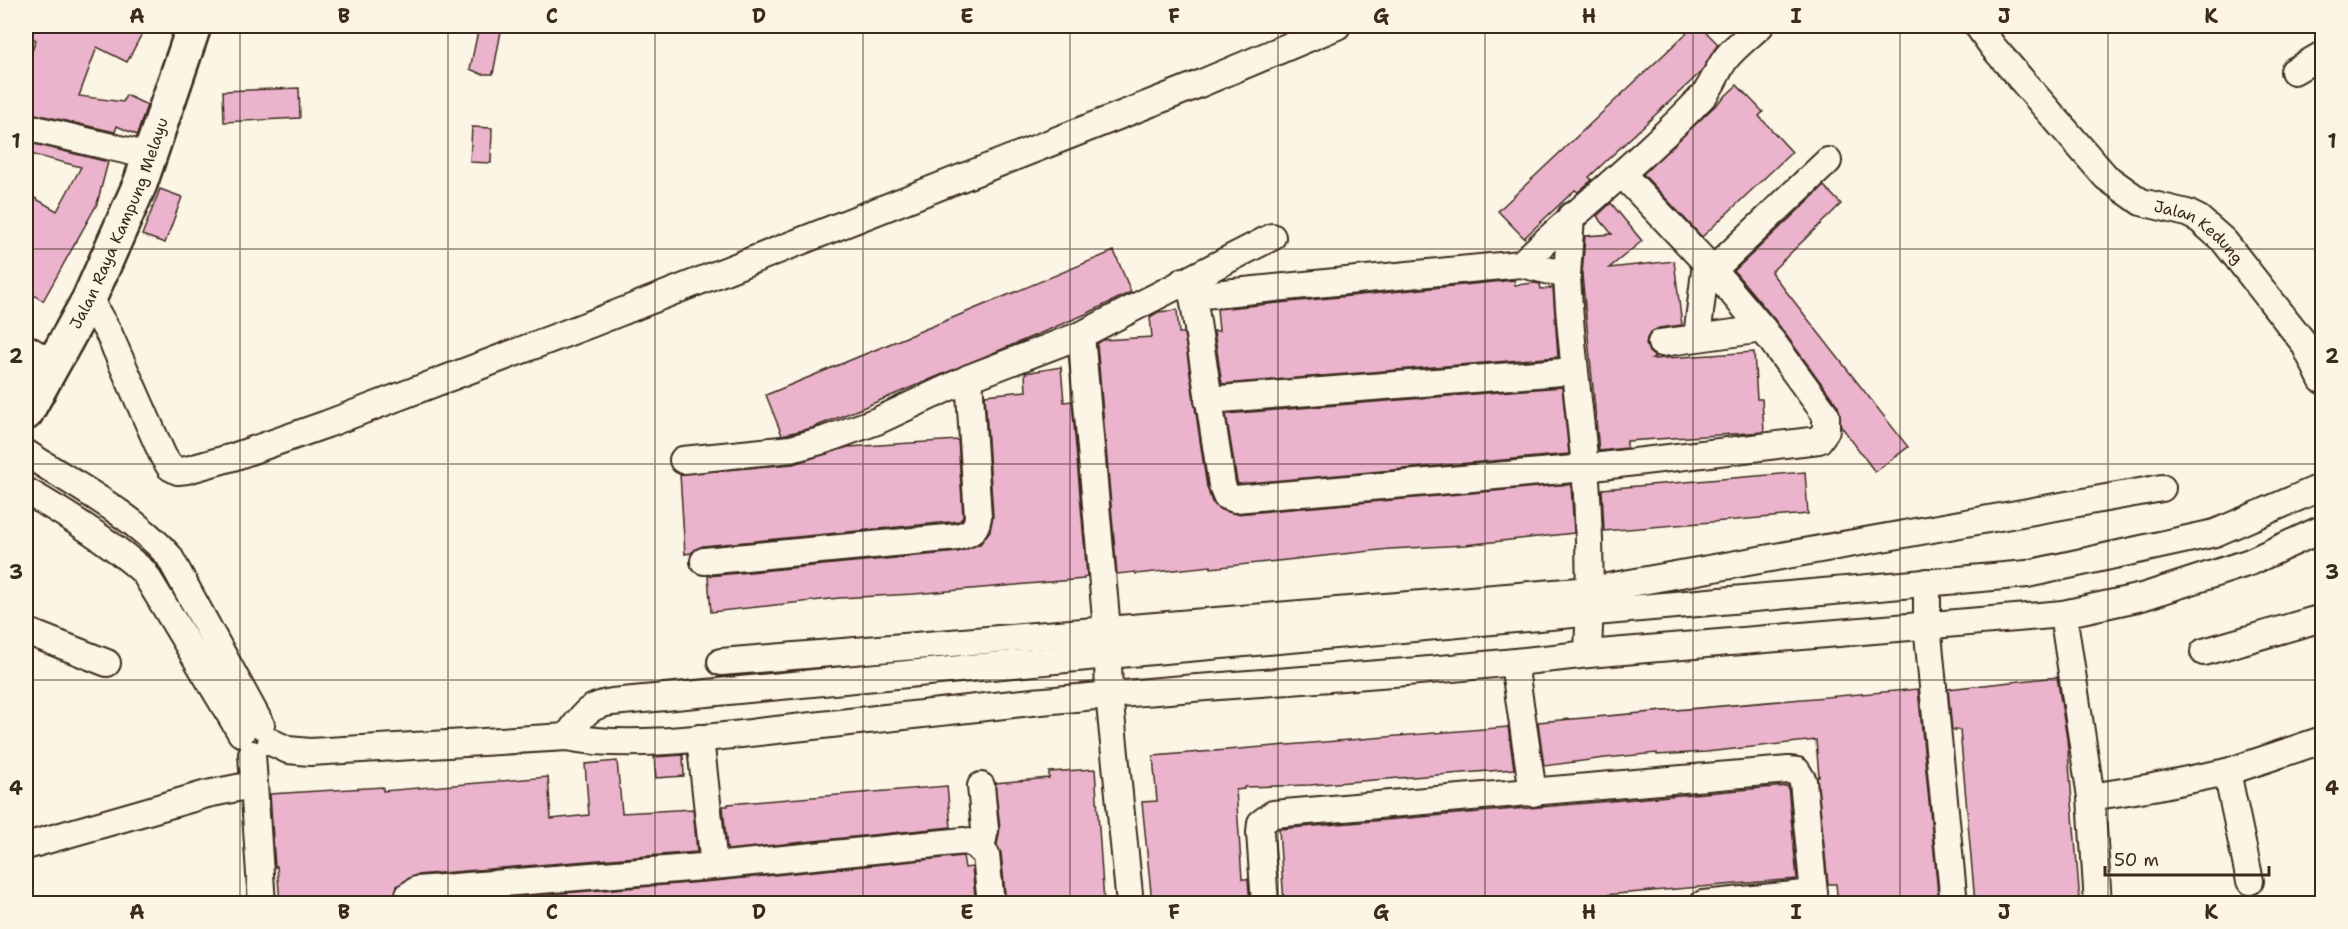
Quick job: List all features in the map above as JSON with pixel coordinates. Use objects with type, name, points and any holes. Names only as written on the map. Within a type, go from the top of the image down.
[{"type":"main road","name":"Jalan Raya Kampung Melayu","points":[[26,413],[89,299],[140,184],[194,26]]},
{"type":"street","points":[[89,299],[109,334],[163,456],[170,467],[178,471],[187,470],[244,454],[450,379],[1197,85],[1337,26]]},
{"type":"street","points":[[1521,264],[1571,216],[1623,174],[1703,95],[1715,80],[1728,56],[1760,26]]},
{"type":"street","name":"Jalan Kedung","points":[[1978,26],[1993,47],[2019,74],[2106,177],[2141,202],[2187,213],[2199,219],[2224,241],[2304,343],[2322,380]]},
{"type":"street","points":[[2294,71],[2322,55]]},
{"type":"street","points":[[26,127],[150,156]]},
{"type":"street","points":[[1696,337],[1710,266],[1828,161]]},
{"type":"street","points":[[1188,289],[1222,485],[1226,496],[1235,500],[1585,468],[1819,440],[1826,430],[1826,415],[1763,329],[1710,266],[1623,174]]},
{"type":"street","points":[[1571,216],[1567,275],[1574,371],[1585,468],[1590,602],[1588,654]]},
{"type":"street","points":[[683,460],[770,452],[824,440],[877,421],[969,378],[1081,335],[1188,289],[1272,237]]},
{"type":"street","points":[[1188,289],[1521,264],[1567,275]]},
{"type":"street","points":[[1661,343],[1763,329]]},
{"type":"street","points":[[1081,335],[1107,630],[1109,694],[1130,903]]},
{"type":"street","points":[[26,348],[53,364]]},
{"type":"street","points":[[1208,400],[1574,371]]},
{"type":"street","points":[[704,561],[969,534],[975,528],[978,517],[969,378]]},
{"type":"street","points":[[26,453],[122,516],[155,541],[169,556],[256,739],[252,784],[262,903]]},
{"type":"street","points":[[721,662],[1107,630],[1927,582],[2027,574],[2215,533],[2322,487]]},
{"type":"street","points":[[567,737],[586,711],[599,704],[1108,655],[1590,602],[2162,488]]},
{"type":"street","points":[[26,491],[68,514],[144,572],[256,739],[288,750],[310,752],[567,737],[590,742],[700,738],[1109,694],[1514,663],[1588,654],[2063,614],[2153,594],[2250,562],[2322,529]]},
{"type":"street","points":[[1927,582],[1927,624],[1954,903]]},
{"type":"street","points":[[2063,614],[2091,797],[2098,903]]},
{"type":"street","points":[[2204,652],[2322,618]]},
{"type":"street","points":[[26,631],[107,663]]},
{"type":"street","points":[[1514,663],[1533,793]]},
{"type":"street","points":[[700,738],[714,866]]},
{"type":"street","points":[[2091,797],[2227,772],[2322,740]]},
{"type":"street","points":[[1265,903],[1260,832],[1261,823],[1272,814],[1533,793],[1775,770],[1797,771],[1803,781],[1805,795],[1814,898],[1703,903]]},
{"type":"street","points":[[2227,772],[2250,881]]},
{"type":"street","points":[[26,846],[207,794],[252,784]]},
{"type":"street","points":[[981,786],[985,829],[981,849]]},
{"type":"street","points":[[407,903],[409,896],[417,890],[714,866],[964,842],[974,844],[986,855],[991,903]]},
{"type":"building","points":[[26,26],[146,26],[127,62],[97,47],[79,96],[123,102],[126,95],[147,105],[137,135],[117,126],[115,132],[26,112],[26,67],[36,40],[26,34]]},
{"type":"building","points":[[479,26],[502,26],[493,74],[481,74],[470,69]]},
{"type":"building","points":[[1694,26],[1700,26],[1718,44],[1701,72],[1589,177],[1592,180],[1578,192],[1575,190],[1524,238],[1498,211]]},
{"type":"building","points":[[1737,85],[1763,112],[1759,116],[1792,152],[1702,237],[1643,174]]},
{"type":"building","points":[[299,88],[300,118],[224,122],[223,91]]},
{"type":"building","points":[[472,127],[492,128],[491,163],[470,162]]},
{"type":"building","points":[[26,142],[108,162],[97,204],[43,301],[26,290],[26,210],[33,197],[57,211],[81,167],[26,153]]},
{"type":"building","points":[[1824,186],[1841,204],[1771,272],[1908,447],[1875,472],[1841,426],[1838,406],[1775,320],[1734,271]]},
{"type":"building","points":[[160,189],[182,197],[165,243],[142,235]]},
{"type":"building","points":[[1611,203],[1642,241],[1609,268],[1674,261],[1682,325],[1659,328],[1651,332],[1646,344],[1649,352],[1655,357],[1652,359],[1754,352],[1757,399],[1762,399],[1764,432],[1627,441],[1627,448],[1599,451],[1582,275],[1585,236],[1612,234],[1597,216]]},
{"type":"building","points":[[1114,251],[1131,292],[1086,314],[862,408],[812,428],[782,435],[766,395]]},
{"type":"building","points":[[1514,280],[1515,285],[1535,283],[1540,284],[1541,289],[1553,288],[1558,357],[1222,384],[1214,331],[1219,331],[1217,309]]},
{"type":"building","points":[[1177,310],[1179,333],[1184,333],[1207,487],[1212,502],[1221,510],[1236,514],[1571,484],[1574,533],[1211,568],[1211,566],[1117,574],[1097,344],[1103,340],[1152,337],[1150,317],[1158,312]]},
{"type":"building","points":[[1061,367],[1064,402],[1072,401],[1087,576],[1084,579],[914,594],[839,598],[711,612],[708,576],[958,552],[980,544],[990,531],[993,516],[985,395],[1026,391],[1025,373]]},
{"type":"building","points":[[1562,387],[1569,454],[1238,484],[1237,481],[1226,414]]},
{"type":"building","points":[[958,440],[963,516],[960,521],[703,546],[685,554],[680,474],[793,464],[848,447]]},
{"type":"building","points":[[1805,472],[1808,514],[1604,531],[1602,489]]},
{"type":"building","points":[[2057,677],[2067,739],[2080,903],[1975,903],[1960,730],[1952,730],[1948,689]]},
{"type":"building","points":[[1918,689],[1939,903],[1838,903],[1836,884],[1828,884],[1817,777],[1819,777],[1816,740],[1706,752],[1657,755],[1657,753],[1544,766],[1538,722]]},
{"type":"building","points":[[1508,727],[1514,769],[1310,785],[1244,787],[1244,789],[1236,790],[1242,879],[1248,879],[1250,903],[1152,903],[1142,802],[1157,801],[1153,756]]},
{"type":"building","points":[[683,755],[684,776],[656,778],[654,757]]},
{"type":"building","points":[[617,761],[622,813],[693,809],[697,852],[416,875],[397,886],[392,903],[280,903],[270,794],[383,787],[383,791],[548,777],[551,819],[589,815],[585,764]]},
{"type":"building","points":[[1095,769],[1104,903],[1006,903],[1001,853],[997,845],[1000,828],[995,783],[1049,778],[1049,772]]},
{"type":"building","points":[[947,786],[951,827],[727,850],[723,806],[728,806],[728,804]]},
{"type":"building","points":[[1788,786],[1797,879],[1507,903],[1284,903],[1279,829]]},
{"type":"building","points":[[963,856],[965,868],[972,867],[975,896],[871,903],[436,903],[715,881]]}]
